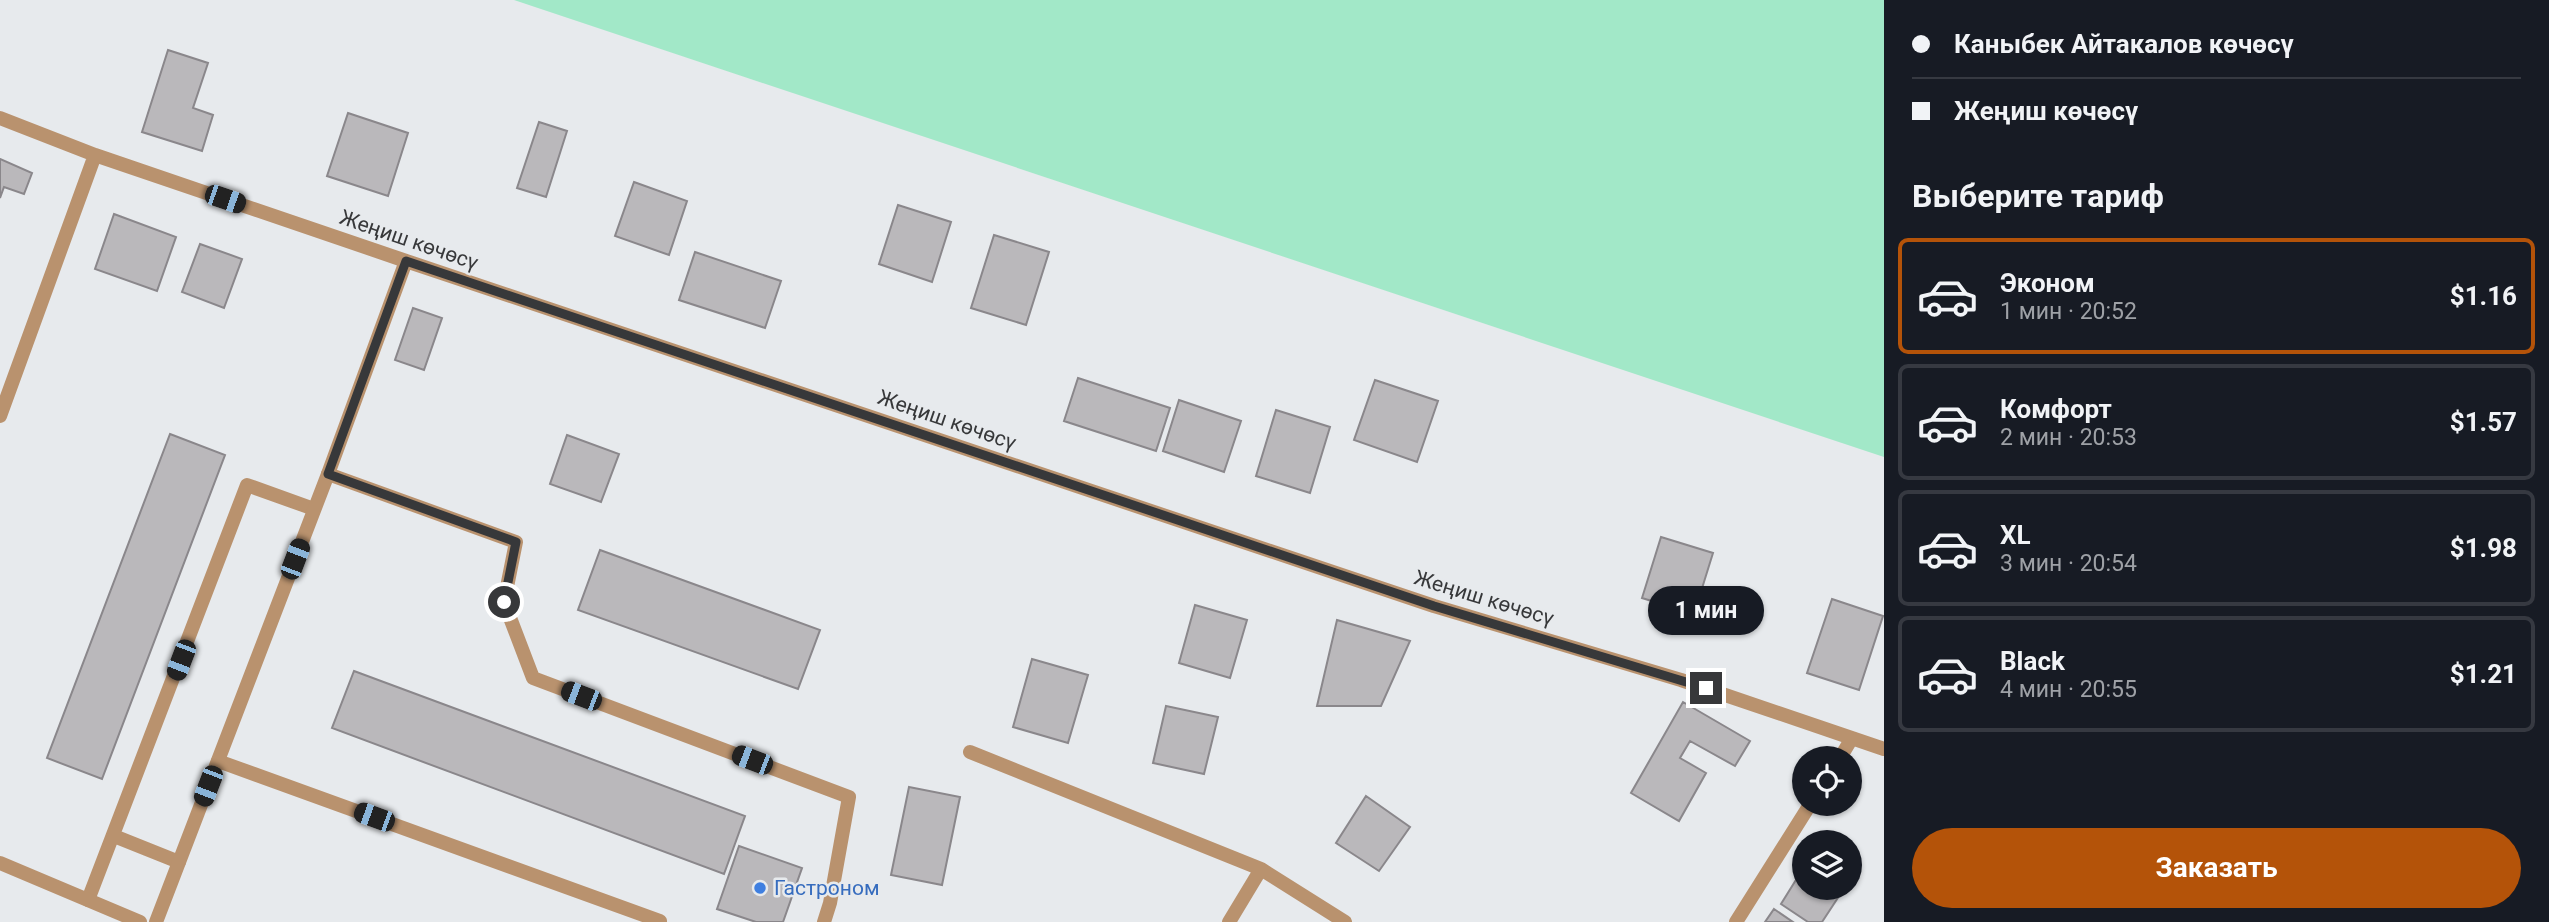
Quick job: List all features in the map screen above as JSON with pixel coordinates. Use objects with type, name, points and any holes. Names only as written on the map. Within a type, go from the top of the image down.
[{"type":"street","name":"Жеңиш көчөсү","points":[[0,118],[95,155],[406,261],[1434,606],[1681,680],[1884,749]]},
{"type":"street","points":[[0,416],[95,155]]},
{"type":"street","points":[[156,922],[328,474],[406,261]]},
{"type":"street","points":[[328,474],[516,542],[504,602],[533,678],[849,797],[830,903],[824,922]]},
{"type":"street","points":[[88,900],[247,485],[314,509]]},
{"type":"street","points":[[1848,746],[1853,738]]},
{"type":"street","points":[[970,752],[1261,869],[1345,922]]},
{"type":"street","points":[[218,761],[660,920]]},
{"type":"street","points":[[1736,922],[1803,816]]},
{"type":"street","points":[[114,836],[179,862]]},
{"type":"street","points":[[0,863],[139,922]]},
{"type":"street","points":[[1229,922],[1261,869]]},
{"type":"green space","points":[[514,0],[1884,0],[1884,457]]},
{"type":"building","points":[[168,50],[208,63],[193,108],[213,115],[202,151],[142,132]]},
{"type":"building","points":[[348,113],[408,133],[388,196],[327,176]]},
{"type":"building","points":[[539,122],[567,131],[546,197],[517,188]]},
{"type":"building","points":[[0,159],[32,173],[24,194],[4,187],[0,198]]},
{"type":"building","points":[[634,182],[687,201],[669,255],[615,236]]},
{"type":"building","points":[[898,205],[951,222],[932,282],[879,264]]},
{"type":"building","points":[[114,214],[176,237],[157,291],[95,269]]},
{"type":"building","points":[[994,235],[1049,252],[1026,325],[971,308]]},
{"type":"building","points":[[200,244],[242,259],[224,308],[182,292]]},
{"type":"building","points":[[695,252],[781,281],[765,328],[679,300]]},
{"type":"building","points":[[413,308],[442,318],[424,370],[395,360]]},
{"type":"building","points":[[1078,378],[1170,408],[1156,451],[1064,421]]},
{"type":"building","points":[[1375,380],[1438,401],[1417,462],[1354,440]]},
{"type":"building","points":[[1179,400],[1241,421],[1224,472],[1163,451]]},
{"type":"building","points":[[1276,410],[1330,427],[1310,493],[1256,476]]},
{"type":"building","points":[[170,434],[225,455],[102,779],[47,758]]},
{"type":"building","points":[[567,435],[619,454],[601,502],[550,484]]},
{"type":"building","points":[[1661,537],[1713,553],[1694,614],[1642,598]]},
{"type":"building","points":[[600,550],[820,630],[798,689],[578,610]]},
{"type":"building","points":[[1832,599],[1883,616],[1859,690],[1807,673]]},
{"type":"building","points":[[1195,605],[1247,620],[1230,678],[1179,663]]},
{"type":"building","points":[[1337,620],[1410,641],[1381,706],[1317,706]]},
{"type":"building","points":[[1032,659],[1088,675],[1068,743],[1013,727]]},
{"type":"building","points":[[354,671],[745,816],[724,874],[332,728]]},
{"type":"building","points":[[1683,702],[1750,741],[1735,766],[1690,741],[1680,758],[1706,773],[1679,821],[1631,793]]},
{"type":"building","points":[[1166,706],[1218,717],[1204,774],[1153,763]]},
{"type":"building","points":[[909,787],[960,797],[942,885],[891,875]]},
{"type":"building","points":[[1366,796],[1410,827],[1379,871],[1336,843]]},
{"type":"building","name":"Гастроном","points":[[739,846],[802,868],[783,922],[756,922],[717,909]]},
{"type":"building","points":[[1792,886],[1792,900],[1836,900],[1822,922],[1808,922],[1781,904]]},
{"type":"building","points":[[1774,909],[1793,922],[1765,922]]},
{"type":"place","name":"Гастроном","points":[[760,888]]},
{"type":"route","points":[[504,602],[516,542],[328,474],[406,261],[1434,606],[1706,688]]}]
